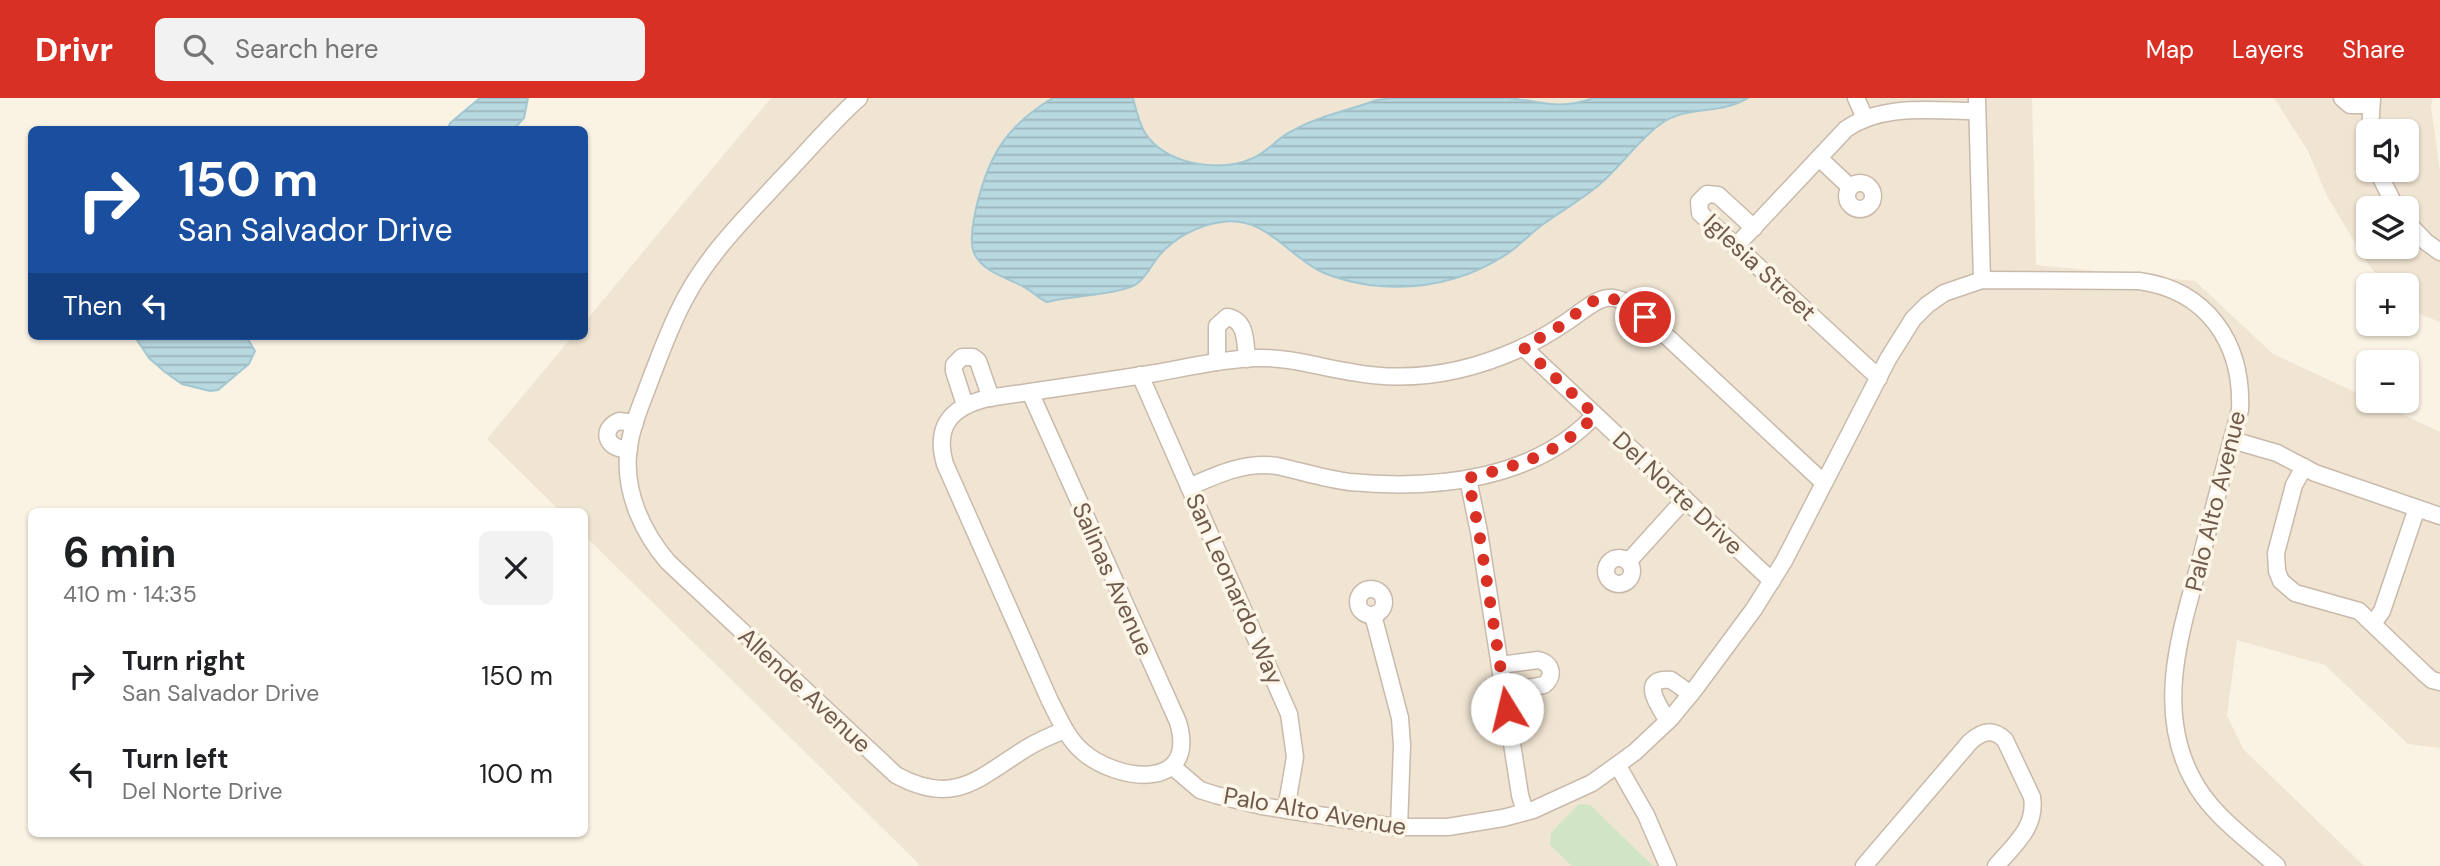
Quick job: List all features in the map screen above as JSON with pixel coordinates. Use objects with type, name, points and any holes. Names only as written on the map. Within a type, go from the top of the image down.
[{"type":"street","name":"Allende Avenue","points":[[859,98],[764,197],[699,275],[676,317],[635,423],[629,449],[629,477],[634,499],[653,545],[698,591],[896,775],[934,788],[954,788],[970,784],[1028,747],[1065,730]]},
{"type":"street","points":[[1856,98],[1865,118]]},
{"type":"street","points":[[2342,98],[2350,106],[2372,102]]},
{"type":"street","points":[[1737,246],[1846,129],[1882,106],[1977,105],[1982,280]]},
{"type":"street","points":[[1819,158],[1850,187]]},
{"type":"street","name":"Iglesia Street","points":[[1754,228],[1718,195],[1713,193],[1702,197],[1699,202],[1700,213],[1879,378]]},
{"type":"street","points":[[2419,235],[2440,252]]},
{"type":"street","name":"Palo Alto Avenue","points":[[1173,767],[1200,790],[1286,810],[1399,828],[1448,827],[1525,812],[1591,783],[1618,766],[1668,721],[1691,694],[1772,581],[1901,336],[1927,305],[1944,293],[1982,280],[2139,281],[2155,283],[2192,300],[2219,328],[2237,362],[2240,410],[2174,663],[2176,734],[2184,760],[2203,796],[2277,866]]},
{"type":"street","points":[[1173,767],[1152,773],[1112,769],[1083,752],[1065,730],[945,464],[940,444],[942,435],[951,415],[964,405],[991,398],[1247,359],[1280,359],[1352,373],[1403,377],[1453,371],[1480,364],[1523,347],[1556,329],[1591,302],[1601,298],[1620,300],[1645,317],[1824,483]]},
{"type":"street","points":[[1217,362],[1217,326],[1227,317],[1236,319],[1242,326],[1247,359]]},
{"type":"street","name":"Del Norte Drive","points":[[1523,347],[1772,581]]},
{"type":"street","points":[[964,405],[954,371],[954,365],[962,356],[973,357],[978,361],[991,398]]},
{"type":"street","name":"San Leonardo Way","points":[[1140,375],[1289,714],[1295,757],[1286,810]]},
{"type":"street","name":"Salinas Avenue","points":[[1030,392],[1178,722],[1183,747],[1173,767]]},
{"type":"street","points":[[1189,487],[1227,471],[1274,466],[1331,479],[1382,484],[1420,484],[1468,478],[1524,463],[1550,452],[1571,439],[1595,415]]},
{"type":"street","points":[[629,449],[612,446],[607,434],[609,428],[619,421],[635,423]]},
{"type":"street","points":[[2232,440],[2277,453],[2340,482],[2440,516]]},
{"type":"street","points":[[2304,467],[2294,485],[2276,553],[2277,571],[2281,581],[2295,593],[2359,611],[2425,674],[2440,682]]},
{"type":"street","points":[[1468,478],[1525,812]]},
{"type":"street","points":[[1628,562],[1685,499]]},
{"type":"street","points":[[2373,624],[2382,611],[2417,508]]},
{"type":"street","points":[[1373,615],[1400,718],[1402,745],[1399,828]]},
{"type":"street","points":[[1500,665],[1538,660],[1544,661],[1551,670],[1551,676],[1544,685],[1504,692]]},
{"type":"street","points":[[1668,721],[1653,698],[1654,686],[1659,681],[1671,680],[1691,694]]},
{"type":"street","points":[[1864,866],[1970,742],[1980,733],[1988,731],[2005,740],[2032,797],[2032,819],[2028,828],[1996,866]]},
{"type":"street","points":[[1618,766],[1646,815],[1668,866]]},
{"type":"shaded area","points":[[771,98],[2032,98],[2036,265],[2195,281],[2273,354],[2356,392],[2356,413],[2400,413],[2440,432],[2440,748],[2408,744],[2325,665],[2237,640],[2227,715],[2243,749],[2364,866],[918,866],[919,864],[588,539],[588,508],[557,508],[487,439],[570,340],[588,340],[588,318]]},
{"type":"shaded area","points":[[2274,98],[2367,98],[2366,119],[2356,119],[2356,182],[2377,182],[2383,196],[2356,196],[2356,244],[2327,196],[2308,151]]},
{"type":"shaded area","points":[[2378,98],[2433,98],[2431,106],[2440,172],[2440,245],[2419,227],[2419,196],[2397,196],[2390,182],[2419,182],[2419,119],[2377,119]]},
{"type":"shaded area","points":[[2419,241],[2440,259],[2440,322],[2419,313],[2419,273],[2376,273],[2365,259],[2419,259]]},
{"type":"green space","points":[[1579,804],[1590,805],[1653,866],[1572,866],[1550,845],[1551,833]]},
{"type":"water","points":[[480,98],[528,98],[524,118],[517,126],[449,126]]},
{"type":"water","points":[[1053,98],[1133,98],[1145,133],[1167,153],[1197,164],[1229,165],[1257,156],[1287,134],[1312,121],[1377,100],[1392,98],[1507,98],[1559,105],[1594,98],[1748,98],[1726,107],[1681,114],[1659,125],[1592,190],[1542,225],[1510,252],[1460,277],[1406,286],[1369,285],[1349,281],[1318,270],[1273,237],[1250,224],[1222,222],[1195,229],[1179,238],[1164,250],[1135,285],[1118,291],[1047,302],[979,261],[973,251],[972,234],[985,176],[1000,146],[1022,121]]},
{"type":"water","points":[[137,340],[248,340],[255,351],[249,364],[218,390],[210,391],[182,384],[149,358]]},
{"type":"route","points":[[1507,709],[1468,478],[1524,463],[1550,452],[1571,439],[1595,415],[1523,347],[1556,329],[1591,302],[1601,298],[1620,300],[1645,317]]}]
